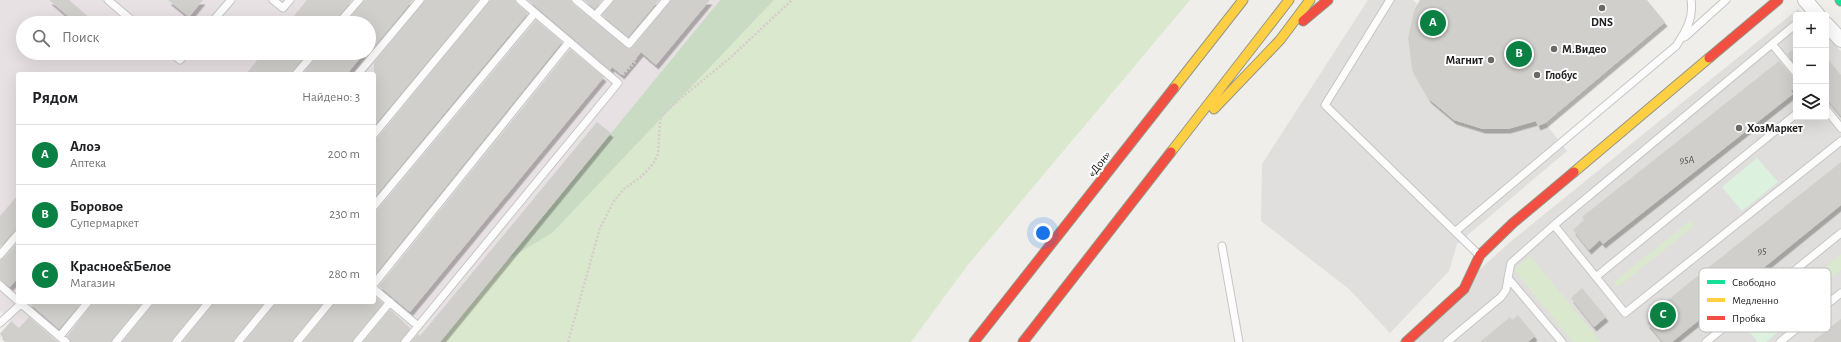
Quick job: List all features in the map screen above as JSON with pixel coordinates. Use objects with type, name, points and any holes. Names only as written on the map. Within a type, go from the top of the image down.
[{"type":"main road","name":"«Дон»","points":[[974,342],[1243,0]]},
{"type":"main road","points":[[1023,342],[1289,0]]},
{"type":"main road","points":[[1184,135],[1222,102],[1280,40],[1310,0]]},
{"type":"main road","points":[[1280,40],[1328,0]]},
{"type":"main road","points":[[1406,342],[1464,289],[1480,255],[1514,223],[1778,0]]},
{"type":"street","points":[[1829,27],[1841,40]]},
{"type":"lane","points":[[108,0],[127,16]]},
{"type":"lane","points":[[217,16],[231,0]]},
{"type":"lane","points":[[272,0],[283,8],[290,0]]},
{"type":"lane","points":[[345,16],[359,0]]},
{"type":"lane","points":[[376,53],[420,0]]},
{"type":"lane","points":[[376,132],[485,0]]},
{"type":"lane","points":[[405,342],[618,83],[520,0]]},
{"type":"lane","points":[[576,0],[628,44],[666,0]]},
{"type":"lane","points":[[595,16],[609,0]]},
{"type":"lane","points":[[1390,0],[1324,105],[1480,255]]},
{"type":"lane","points":[[1676,46],[1686,32],[1692,15],[1691,0]]},
{"type":"lane","points":[[1456,231],[1676,46],[1726,0]]},
{"type":"lane","points":[[376,204],[535,13]]},
{"type":"lane","points":[[1447,342],[1501,297],[1506,290],[1511,264],[1554,225],[1793,26]]},
{"type":"lane","points":[[376,282],[569,42]]},
{"type":"lane","points":[[1772,44],[1793,69]]},
{"type":"lane","points":[[298,72],[308,60]]},
{"type":"lane","points":[[360,72],[370,60]]},
{"type":"lane","points":[[1829,113],[1841,128]]},
{"type":"lane","points":[[1597,276],[1793,116]]},
{"type":"lane","points":[[1554,225],[1597,276],[1625,313],[1841,141]]},
{"type":"lane","points":[[1798,268],[1841,234]]},
{"type":"lane","points":[[0,255],[16,236]]},
{"type":"lane","points":[[1222,246],[1239,342]]},
{"type":"lane","points":[[1508,278],[1562,342]]},
{"type":"lane","points":[[0,286],[16,299]]},
{"type":"lane","points":[[376,291],[418,326]]},
{"type":"lane","points":[[1831,301],[1841,293]]},
{"type":"lane","points":[[357,342],[390,302]]},
{"type":"lane","points":[[0,323],[18,304]]},
{"type":"lane","points":[[22,304],[66,342]]},
{"type":"lane","points":[[60,336],[86,304]]},
{"type":"lane","points":[[116,342],[147,304]]},
{"type":"lane","points":[[176,342],[207,304]]},
{"type":"lane","points":[[238,342],[270,304]]},
{"type":"lane","points":[[297,342],[328,304]]},
{"type":"lane","points":[[1706,342],[1718,332]]},
{"type":"lane","points":[[1780,342],[1792,332]]},
{"type":"path","points":[[568,342],[600,228],[614,200],[624,189],[642,176],[653,164],[658,154],[660,121],[662,116],[680,99],[730,58],[792,0]]},
{"type":"path","points":[[618,83],[636,60],[628,44]]},
{"type":"shaded area","points":[[0,0],[720,0],[440,342],[8,342],[0,336],[11,321],[0,311]]},
{"type":"shaded area","points":[[1368,0],[1413,0],[1417,4],[1414,10],[1408,38],[1412,70],[1429,99],[1454,119],[1483,129],[1508,129],[1536,121],[1538,126],[1545,123],[1567,151],[1457,244],[1449,271],[1390,333],[1349,289],[1261,221],[1262,164]]},
{"type":"shaded area","points":[[1798,9],[1801,12],[1794,12]]},
{"type":"shaded area","points":[[1793,13],[1793,120],[1829,120],[1829,39],[1841,51],[1841,342],[1399,342],[1509,243]]},
{"type":"green space","points":[[720,0],[774,0],[552,233],[507,260]]},
{"type":"green space","points":[[774,0],[1190,0],[967,266],[911,342],[440,342],[507,260],[552,232]]},
{"type":"green space","points":[[1757,158],[1778,182],[1742,211],[1722,187]]},
{"type":"green space","points":[[1690,221],[1694,226],[1618,287],[1614,282]]},
{"type":"green space","points":[[1841,254],[1841,270],[1831,278],[1831,268],[1824,268]]},
{"type":"green space","points":[[1530,256],[1601,342],[1573,342],[1514,270]]},
{"type":"green space","points":[[1750,332],[1778,332],[1766,342],[1758,342]]},
{"type":"building","points":[[49,0],[69,0],[88,16],[68,16]]},
{"type":"building","points":[[168,0],[203,0],[190,16],[188,16]]},
{"type":"building","points":[[307,0],[352,0],[339,16],[294,16]]},
{"type":"building","points":[[364,0],[413,0],[376,45],[376,16],[351,16]]},
{"type":"building","points":[[425,0],[479,0],[376,124],[376,72],[374,72],[374,63]]},
{"type":"building","points":[[490,0],[515,0],[517,4],[528,13],[376,196],[376,138]]},
{"type":"building","points":[[528,0],[571,0],[573,4],[629,49],[633,47],[671,0],[710,0],[656,65],[641,52],[622,75],[612,67],[610,70]]},
{"type":"building","points":[[584,0],[602,0],[595,9]]},
{"type":"building","points":[[614,0],[659,0],[628,37],[602,15]]},
{"type":"building","points":[[1420,0],[1647,0],[1665,22],[1545,123],[1538,126],[1536,121],[1508,129],[1483,129],[1454,120],[1429,99],[1412,70],[1408,38],[1414,10]]},
{"type":"building","points":[[536,20],[562,42],[376,274],[376,210]]},
{"type":"building","points":[[570,49],[604,77],[410,312],[379,286]]},
{"type":"building","points":[[1793,49],[1793,61],[1787,54]]},
{"type":"building","points":[[257,60],[302,60],[293,72],[248,72]]},
{"type":"building","points":[[314,60],[358,60],[349,72],[305,72]]},
{"type":"building","points":[[1779,61],[1793,76],[1793,89],[1791,91],[1793,94],[1603,244],[1600,240],[1589,250],[1573,230],[1584,220],[1582,217]]},
{"type":"building","points":[[1829,61],[1841,75],[1841,116],[1829,102]]},
{"type":"building","points":[[597,122],[611,133],[440,342],[411,342],[418,334],[420,336]]},
{"type":"building","points":[[1841,162],[1841,205],[1763,268],[1708,268]]},
{"type":"building","points":[[16,197],[16,230],[0,247],[0,216]]},
{"type":"building","points":[[16,244],[16,280],[10,287],[0,280],[0,260],[4,258]]},
{"type":"building","points":[[1699,275],[1699,320],[1672,342],[1663,342],[1647,323],[1653,318],[1650,314]]},
{"type":"building","points":[[1582,288],[1606,317],[1594,327],[1571,298]]},
{"type":"building","points":[[376,298],[383,303],[352,342],[303,342],[333,304],[376,304]]},
{"type":"building","points":[[30,304],[80,304],[59,329]]},
{"type":"building","points":[[91,304],[141,304],[111,342],[71,342],[67,336]]},
{"type":"building","points":[[152,304],[201,304],[171,342],[122,342]]},
{"type":"building","points":[[212,304],[263,304],[233,342],[182,342]]},
{"type":"building","points":[[274,304],[322,304],[292,342],[244,342]]},
{"type":"building","points":[[390,309],[410,328],[400,342],[363,342]]},
{"type":"building","points":[[1518,315],[1535,336],[1528,342],[1480,342],[1510,317],[1513,320]]},
{"type":"building","points":[[29,317],[58,342],[4,342],[5,340],[0,334],[11,321],[19,328]]},
{"type":"building","points":[[1841,319],[1841,342],[1812,342],[1825,332],[1831,332],[1831,327]]},
{"type":"traffic: slow","points":[[1174,88],[1243,0]]},
{"type":"traffic: slow","points":[[1171,152],[1289,0]]},
{"type":"traffic: slow","points":[[1214,109],[1280,40],[1310,0]]},
{"type":"traffic: slow","points":[[1574,172],[1709,58]]},
{"type":"traffic: jam","points":[[1303,21],[1328,0]]},
{"type":"traffic: jam","points":[[1709,58],[1778,0]]},
{"type":"traffic: jam","points":[[974,342],[1174,88]]},
{"type":"traffic: jam","points":[[1023,342],[1171,152]]},
{"type":"traffic: jam","points":[[1406,342],[1464,289],[1480,255],[1513,223],[1574,172]]},
{"type":"place","name":"DNS","points":[[1602,8]]},
{"type":"place","name":"Алоэ","points":[[1433,23]]},
{"type":"place","name":"М.Видео","points":[[1554,49]]},
{"type":"place","name":"Боровое","points":[[1519,54]]},
{"type":"place","name":"Магнит","points":[[1491,60]]},
{"type":"place","name":"Глобус","points":[[1537,75]]},
{"type":"place","name":"ХозМаркет","points":[[1739,128]]},
{"type":"place","name":"Красное&Белое","points":[[1663,315]]}]
